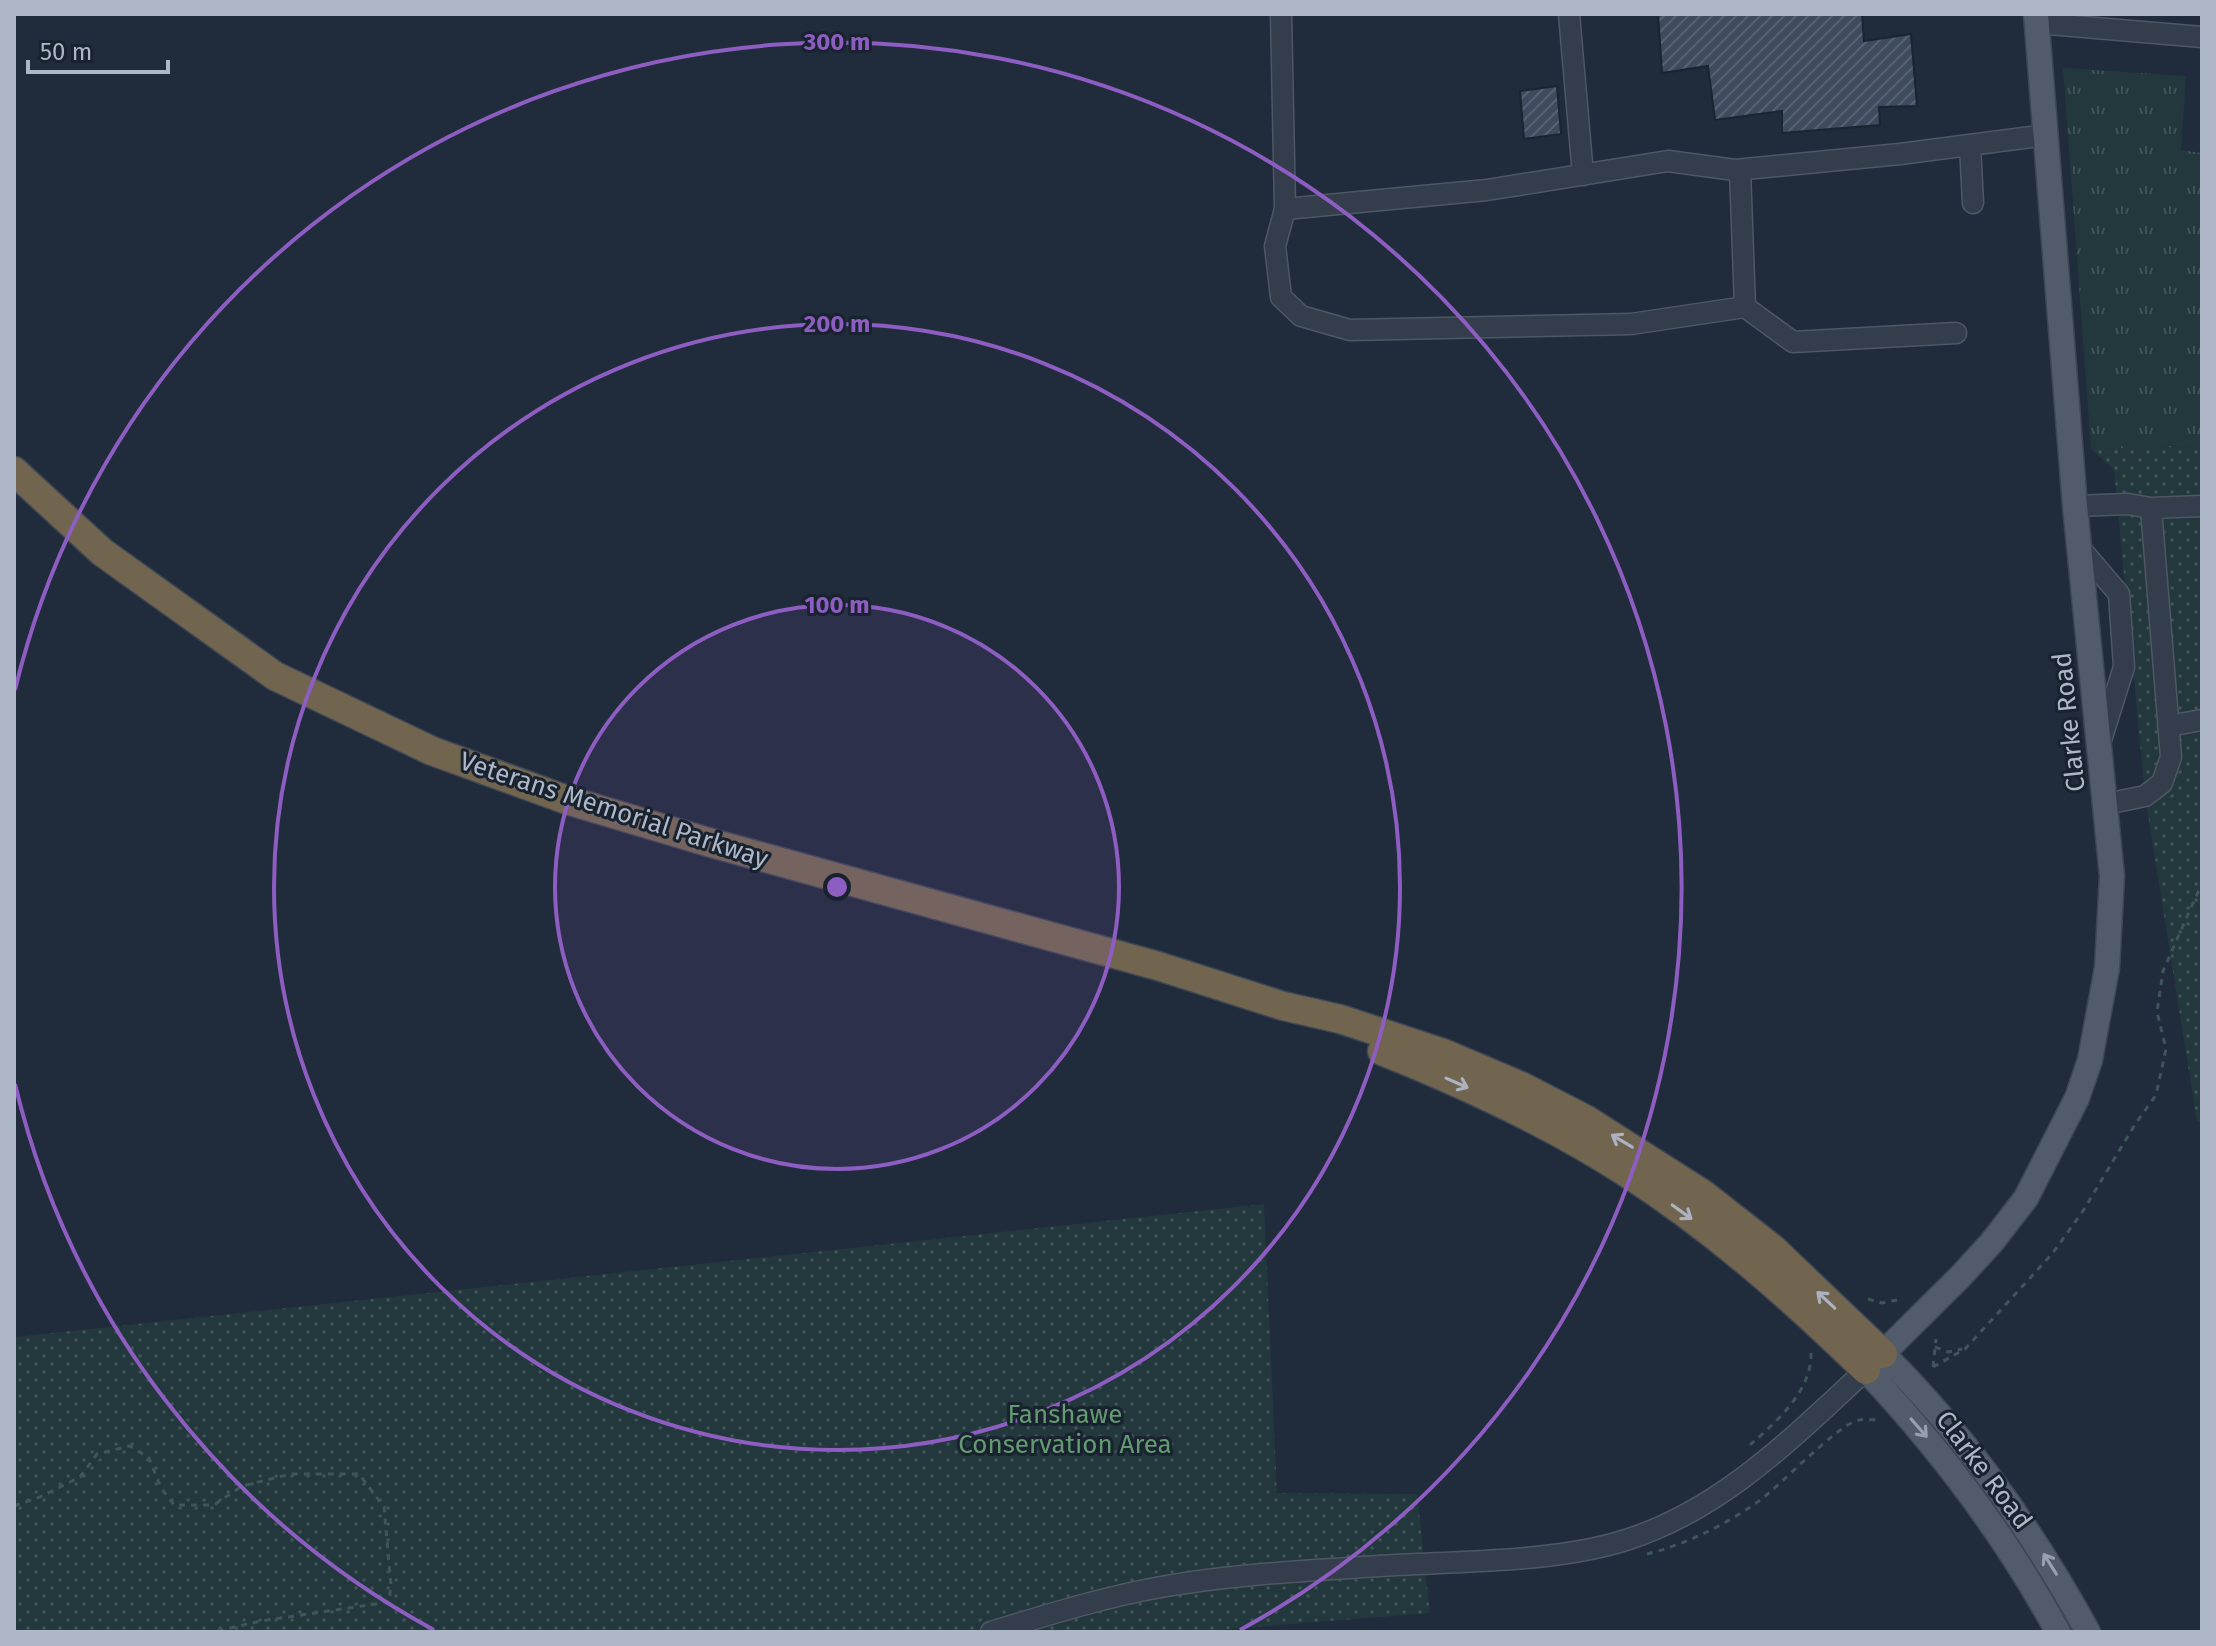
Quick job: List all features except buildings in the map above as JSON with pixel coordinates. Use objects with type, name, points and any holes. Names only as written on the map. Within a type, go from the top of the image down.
[{"type":"highway","name":"Veterans Memorial Parkway","points":[[14,471],[102,552],[275,676],[432,751],[567,800],[1158,966],[1283,1006],[1321,1027],[1434,1072],[1510,1107],[1627,1173],[1683,1212],[1874,1362]]},
{"type":"main road","name":"Clarke Road","points":[[1874,1362],[1959,1278],[2026,1198],[2077,1098],[2090,1060],[2107,968],[2112,876],[2075,506],[2036,18]]},
{"type":"main road","name":"Clarke Road","points":[[1874,1362],[1985,1512],[2030,1581],[2058,1632]]},
{"type":"main road","name":"Clarke Road","points":[[1874,1362],[1949,1423],[2005,1497],[2052,1568],[2088,1632]]},
{"type":"street","points":[[1281,14],[1285,209],[1275,246],[1281,297],[1301,316],[1350,330],[1631,324],[1745,307],[1793,342],[1956,333]]},
{"type":"street","points":[[1569,14],[1583,175]]},
{"type":"street","points":[[2036,18],[2202,37]]},
{"type":"street","points":[[1285,209],[1487,190],[1668,161],[1740,170],[2046,135]]},
{"type":"street","points":[[1970,145],[1973,203]]},
{"type":"street","points":[[1740,170],[1745,307]]},
{"type":"street","points":[[2075,506],[2202,506]]},
{"type":"street","points":[[2106,804],[2145,796],[2162,783],[2171,757],[2151,508]]},
{"type":"street","points":[[2079,547],[2119,594],[2124,667],[2100,743]]},
{"type":"street","points":[[2168,726],[2202,720]]},
{"type":"street","points":[[991,1632],[1059,1611],[1162,1587],[1274,1574],[1535,1556],[1584,1550],[1626,1540],[1672,1521],[1725,1492],[1771,1457],[1874,1362]]},
{"type":"path","points":[[1936,1339],[1933,1367],[1965,1349],[2052,1254],[2083,1211],[2156,1095],[2166,1049],[2157,1012],[2163,971],[2202,883]]},
{"type":"path","points":[[1868,1299],[1882,1303],[1897,1300]]},
{"type":"path","points":[[1935,1347],[1948,1352],[1965,1349]]},
{"type":"path","points":[[1741,1452],[1782,1414],[1809,1373],[1811,1353]]},
{"type":"path","points":[[1857,1420],[1877,1420]]},
{"type":"path","points":[[14,1506],[80,1477],[97,1454],[130,1446],[149,1458],[161,1488],[174,1505],[214,1505],[242,1486],[291,1474],[359,1474],[384,1507],[391,1586],[389,1602],[261,1621],[213,1632]]},
{"type":"green space","points":[[2063,68],[2186,76],[2181,150],[2202,153],[2202,447],[2091,449]]},
{"type":"green space","points":[[2202,447],[2202,1122],[2197,1122],[2145,796],[2114,470],[2091,449]]},
{"type":"green space","name":"Fanshawe Conservation Area","points":[[1264,1204],[1277,1493],[1417,1494],[1430,1613],[1193,1632],[14,1632],[14,1337]]}]
